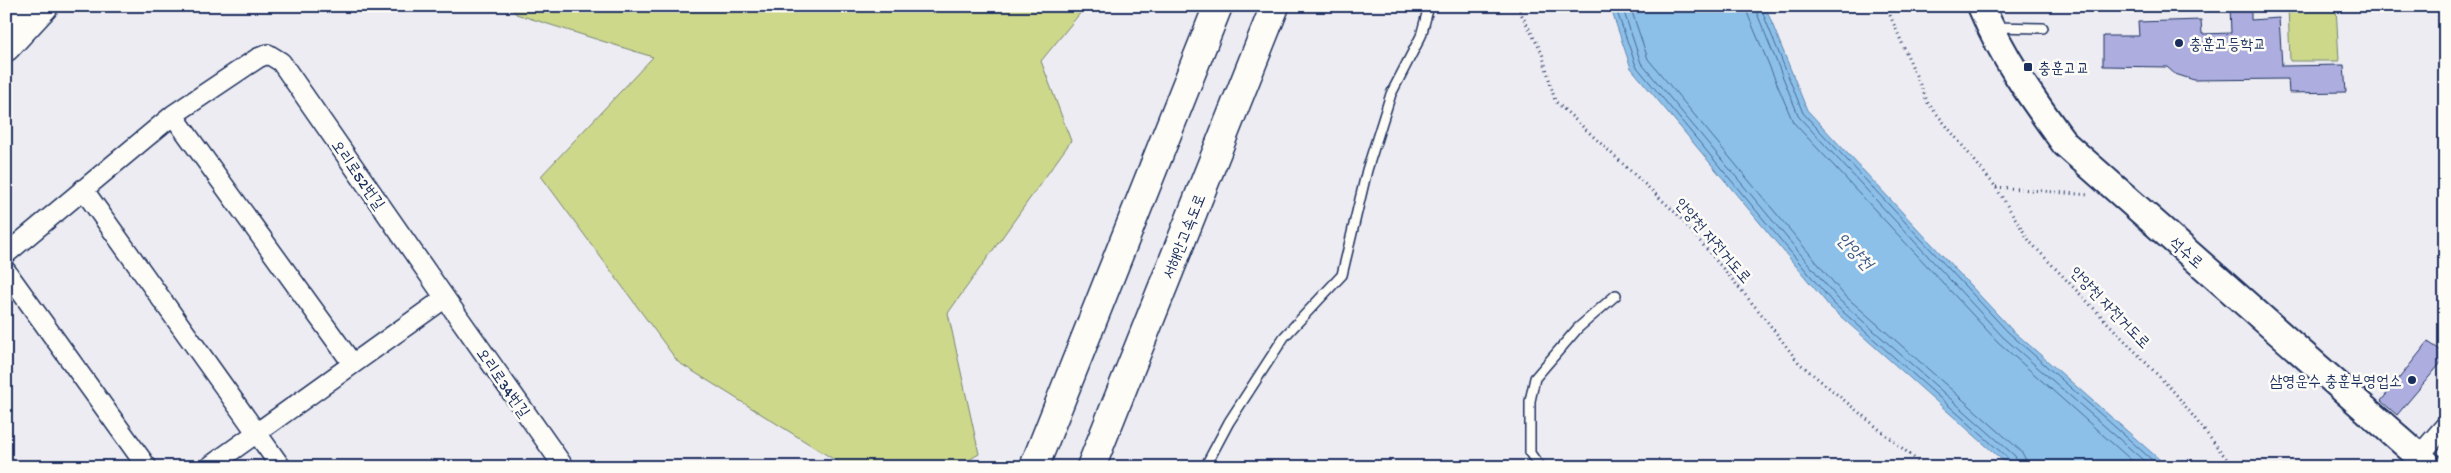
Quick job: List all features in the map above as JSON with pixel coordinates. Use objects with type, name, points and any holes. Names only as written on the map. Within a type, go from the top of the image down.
[{"type":"highway","points":[[6,47],[44,6]]},
{"type":"highway","points":[[1034,466],[1218,6]]},
{"type":"highway","name":"서해안고속도로","points":[[1091,467],[1275,6]]},
{"type":"street","name":"석수로","points":[[1985,17],[2027,93],[2065,144],[2425,462]]},
{"type":"street","name":"오리로52번길","points":[[6,254],[174,116],[258,58],[268,54],[281,62],[445,298]]},
{"type":"street","points":[[174,116],[352,363]]},
{"type":"street","points":[[83,189],[281,467]]},
{"type":"street","points":[[6,271],[147,467]]},
{"type":"street","points":[[208,467],[445,298]]},
{"type":"street","name":"오리로34번길","points":[[445,298],[564,467]]},
{"type":"street","points":[[2425,462],[2445,426]]},
{"type":"lane","points":[[1205,467],[1230,422],[1284,337],[1342,275],[1367,170],[1391,94],[1421,36],[1428,6]]},
{"type":"lane","points":[[1985,17],[2043,28]]},
{"type":"lane","points":[[1540,467],[1530,453],[1530,400],[1535,378],[1578,328],[1616,296]]},
{"type":"path","name":"안양천 자전거도로","points":[[1517,6],[1542,53],[1555,101],[1677,214],[1763,316],[1799,363],[1925,467]]},
{"type":"path","name":"안양천 자전거도로","points":[[1886,6],[1928,103],[1995,186],[2030,242],[2175,393],[2233,467]]},
{"type":"path","points":[[1995,186],[2126,199]]},
{"type":"green space","points":[[511,6],[1086,6],[1041,61],[1071,141],[948,313],[979,454],[957,467],[846,467],[678,362],[541,176],[653,57],[516,14]]},
{"type":"green space","points":[[2288,6],[2336,6],[2339,61],[2290,61]]},
{"type":"water","name":"안양천","points":[[1610,6],[1765,6],[1807,110],[2011,329],[2168,467],[2010,467],[1830,307],[1631,68]]},
{"type":"building","points":[[2230,6],[2251,6],[2251,20],[2279,18],[2282,66],[2344,65],[2346,92],[2289,93],[2288,79],[2194,80],[2175,74],[2167,67],[2103,66],[2103,36],[2139,36],[2138,22],[2201,20],[2202,34],[2231,33]]},
{"type":"building","name":"삼영운수 충훈부영업소","points":[[2428,342],[2445,353],[2445,358],[2397,415],[2381,401]]},
{"type":"place","name":"충훈고등학교","points":[[2179,43]]},
{"type":"place","name":"충훈고교","points":[[2028,67]]},
{"type":"place","name":"삼영운수 충훈부영업소","points":[[2412,380]]}]
